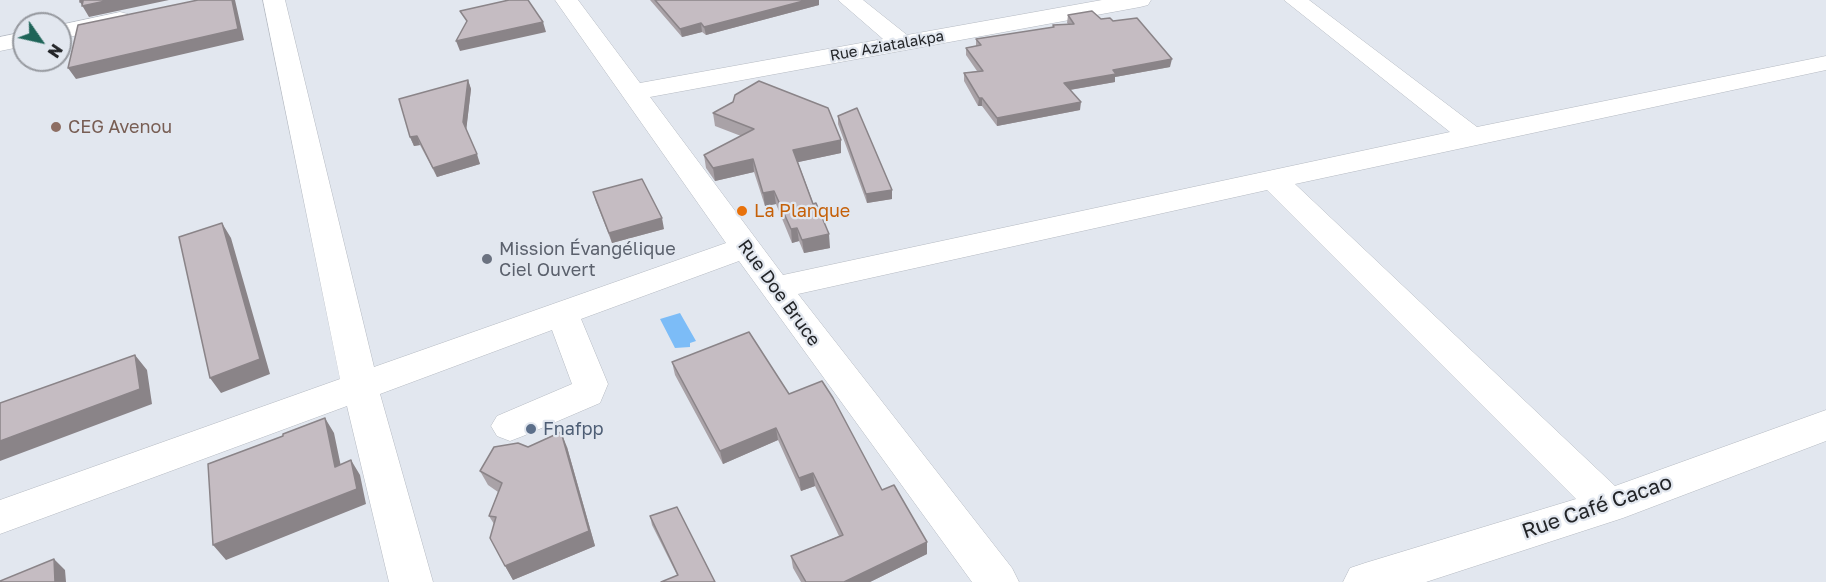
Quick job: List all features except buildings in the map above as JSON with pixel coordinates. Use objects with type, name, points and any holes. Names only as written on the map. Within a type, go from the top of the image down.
[{"type":"street","points":[[273,0],[360,386],[411,582]]},
{"type":"street","name":"Rue Doe Bruce","points":[[566,0],[775,288],[997,582]]},
{"type":"street","points":[[849,0],[902,43]]},
{"type":"street","points":[[1045,0],[1066,14]]},
{"type":"street","name":"Rue Aziatalakpa","points":[[634,92],[1140,0]]},
{"type":"street","points":[[1295,0],[1472,136]]},
{"type":"street","points":[[72,30],[137,16]]},
{"type":"street","points":[[775,288],[1472,136],[1822,67]]},
{"type":"street","points":[[1273,179],[1609,506]]},
{"type":"street","points":[[0,517],[746,247]]},
{"type":"street","points":[[510,426],[587,393],[590,384],[562,313]]},
{"type":"street","name":"Rue Café Cacao","points":[[1365,582],[1609,506],[1826,425]]},
{"type":"water","points":[[680,313],[696,341],[690,343],[690,347],[675,348],[660,319]]},
{"type":"place","name":"CEG Avenou","points":[[56,127]]},
{"type":"place","name":"La Planque","points":[[742,211]]},
{"type":"place","name":"Mission Évangélique Ciel Ouvert","points":[[487,259]]},
{"type":"place","name":"Fnafpp","points":[[531,429]]}]
